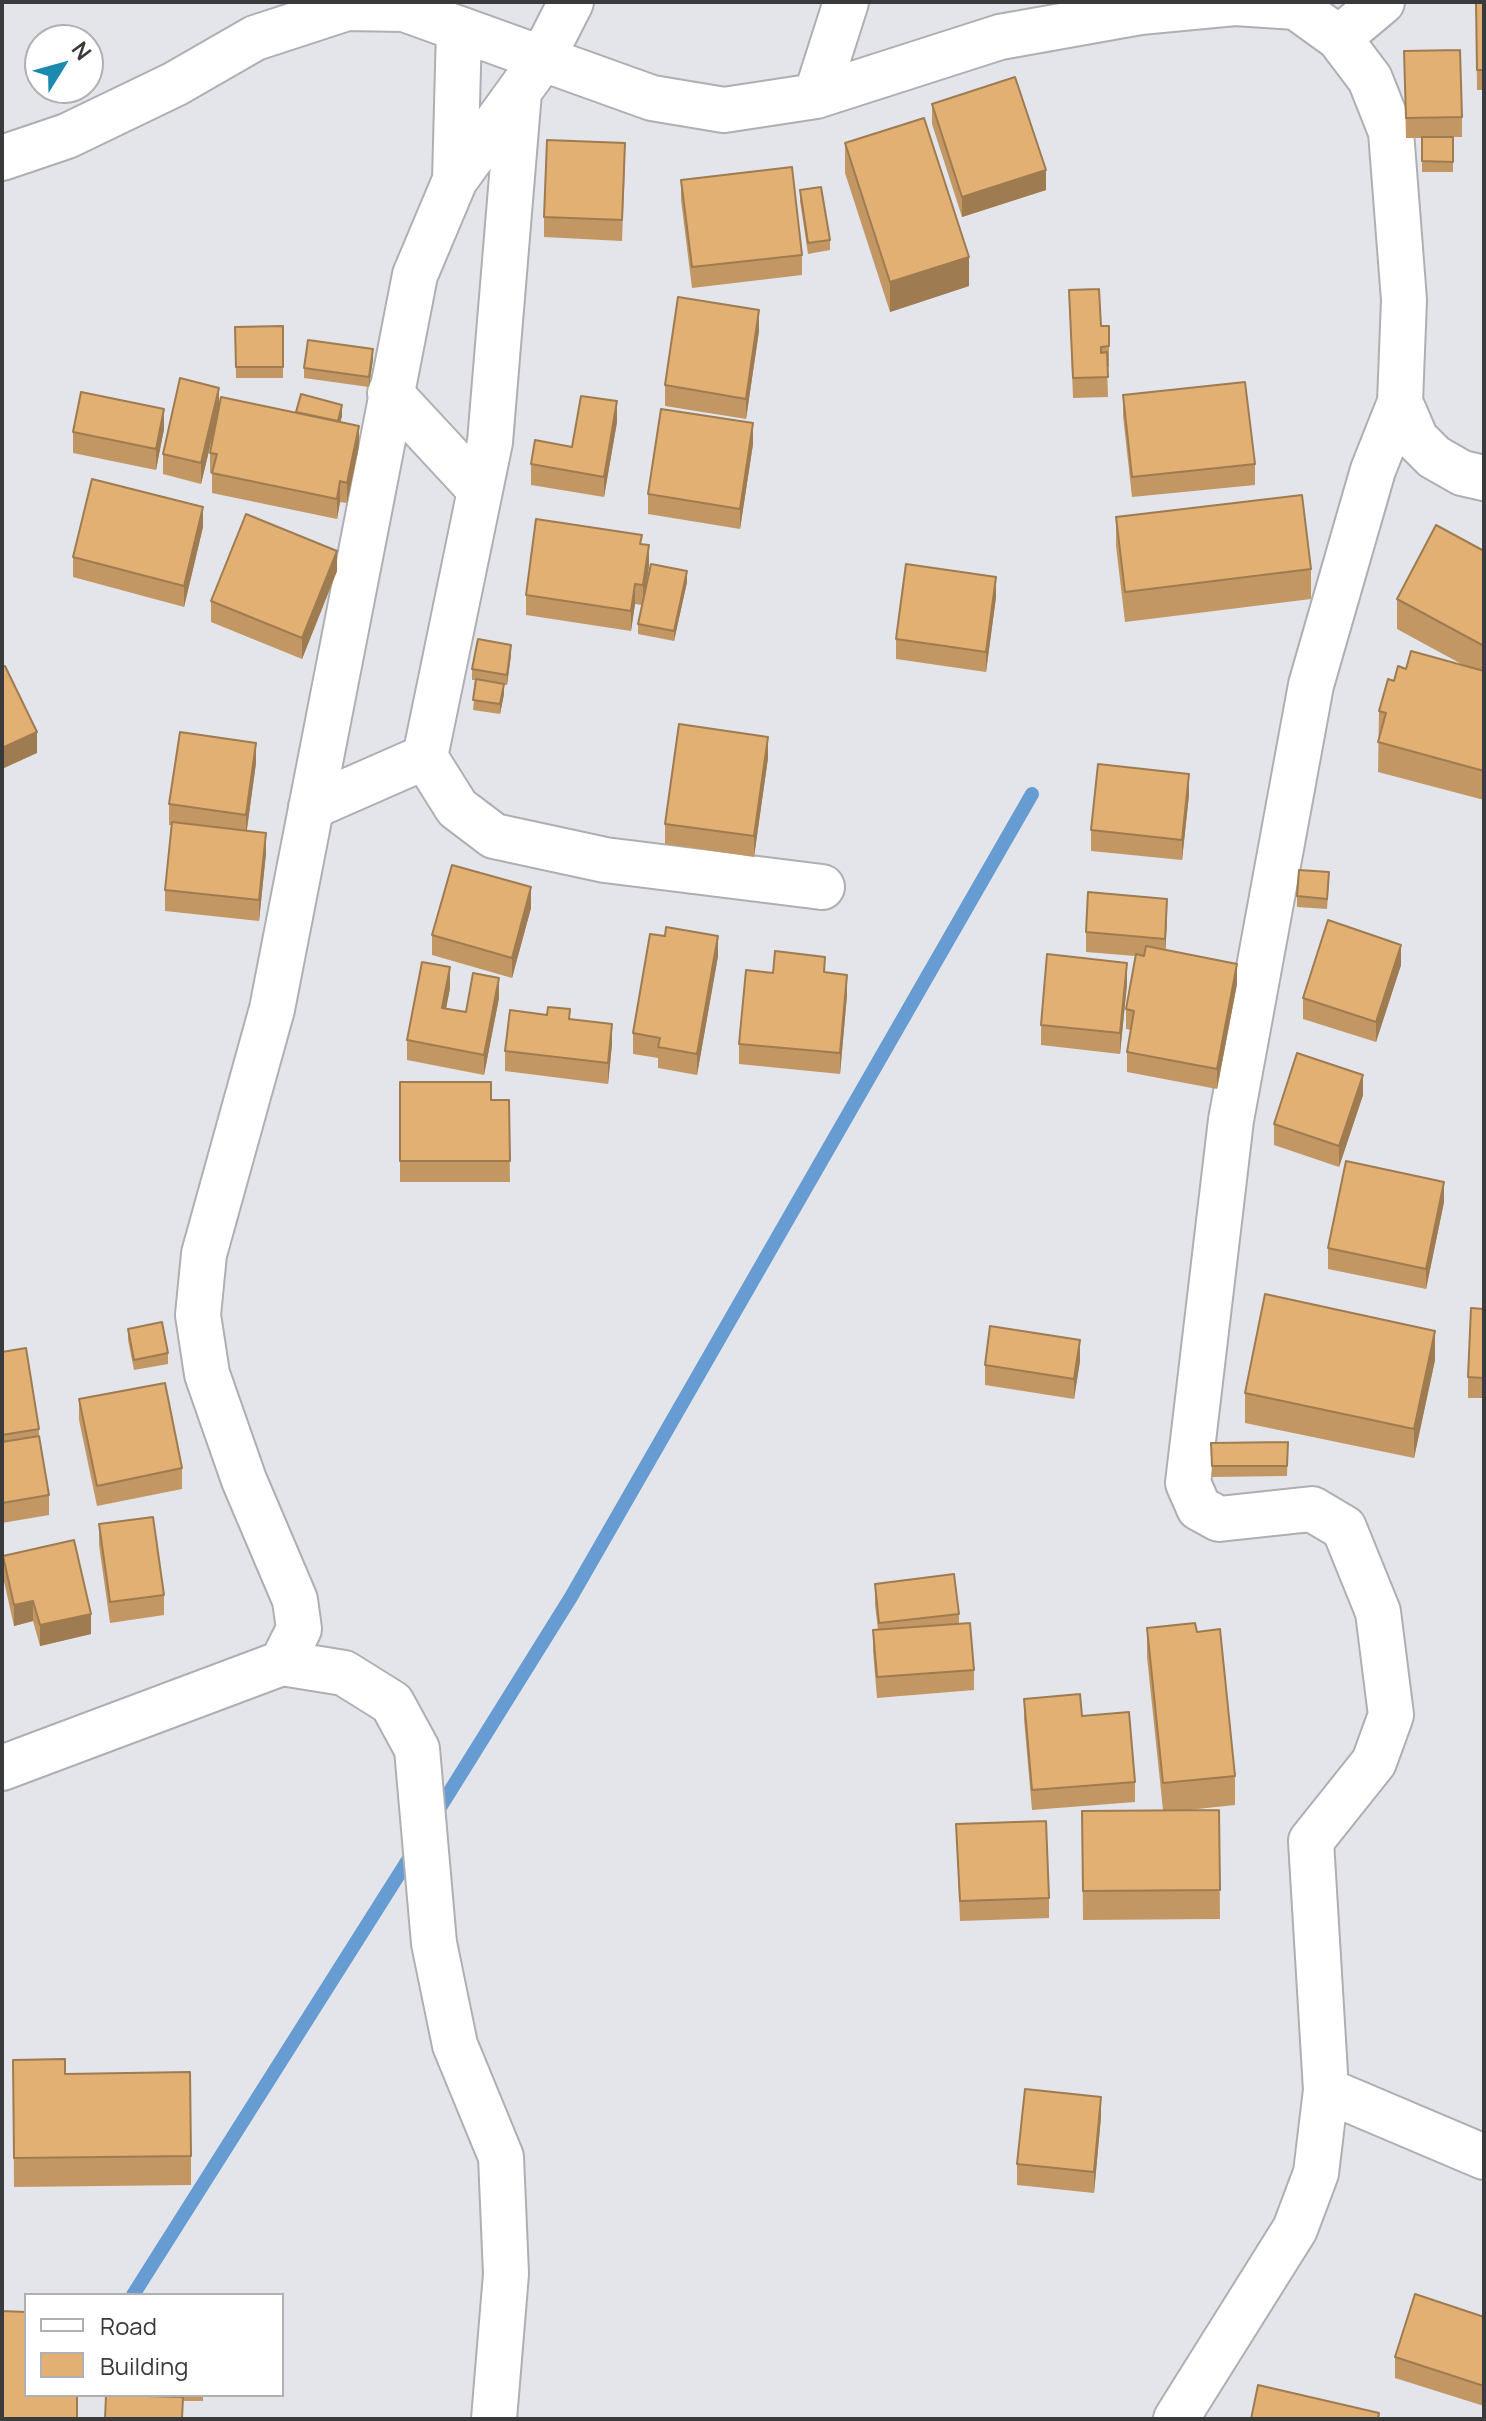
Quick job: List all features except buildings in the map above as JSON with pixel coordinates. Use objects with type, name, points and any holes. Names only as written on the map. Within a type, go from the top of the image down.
[{"type":"street","points":[[282,1663],[299,1629],[295,1600],[244,1480],[207,1374],[198,1315],[204,1254],[272,1009],[415,275],[455,180],[530,77],[571,2]]},
{"type":"street","points":[[816,96],[846,2]]},
{"type":"street","points":[[1339,38],[1382,2]]},
{"type":"street","points":[[2,158],[67,136],[175,84],[255,38],[347,8],[406,5],[459,30],[530,77],[724,110],[816,96],[1000,37],[1140,12],[1235,3],[1296,7],[1339,38],[1370,79],[1391,132],[1404,300],[1400,402],[1373,470],[1311,685],[1231,1120],[1188,1483],[1199,1508],[1219,1519],[1312,1509],[1344,1528],[1378,1612],[1391,1715],[1374,1762],[1311,1841],[1326,2090],[1316,2173],[1295,2229],[1176,2419]]},
{"type":"street","points":[[455,180],[459,30]]},
{"type":"street","points":[[530,77],[491,427],[425,757],[457,808],[494,836],[605,860],[822,887]]},
{"type":"street","points":[[390,393],[480,490]]},
{"type":"street","points":[[1400,402],[1416,439],[1434,457],[1462,473],[1484,478]]},
{"type":"street","points":[[311,807],[425,757]]},
{"type":"street","points":[[2,1768],[282,1663],[344,1673],[392,1703],[417,1749],[434,1943],[455,2045],[501,2157],[506,2274],[494,2419]]},
{"type":"street","points":[[1326,2090],[1484,2157]]},
{"type":"waterway","points":[[434,1817],[571,1597],[1032,794]]},
{"type":"waterway","points":[[134,2293],[415,1849]]}]
